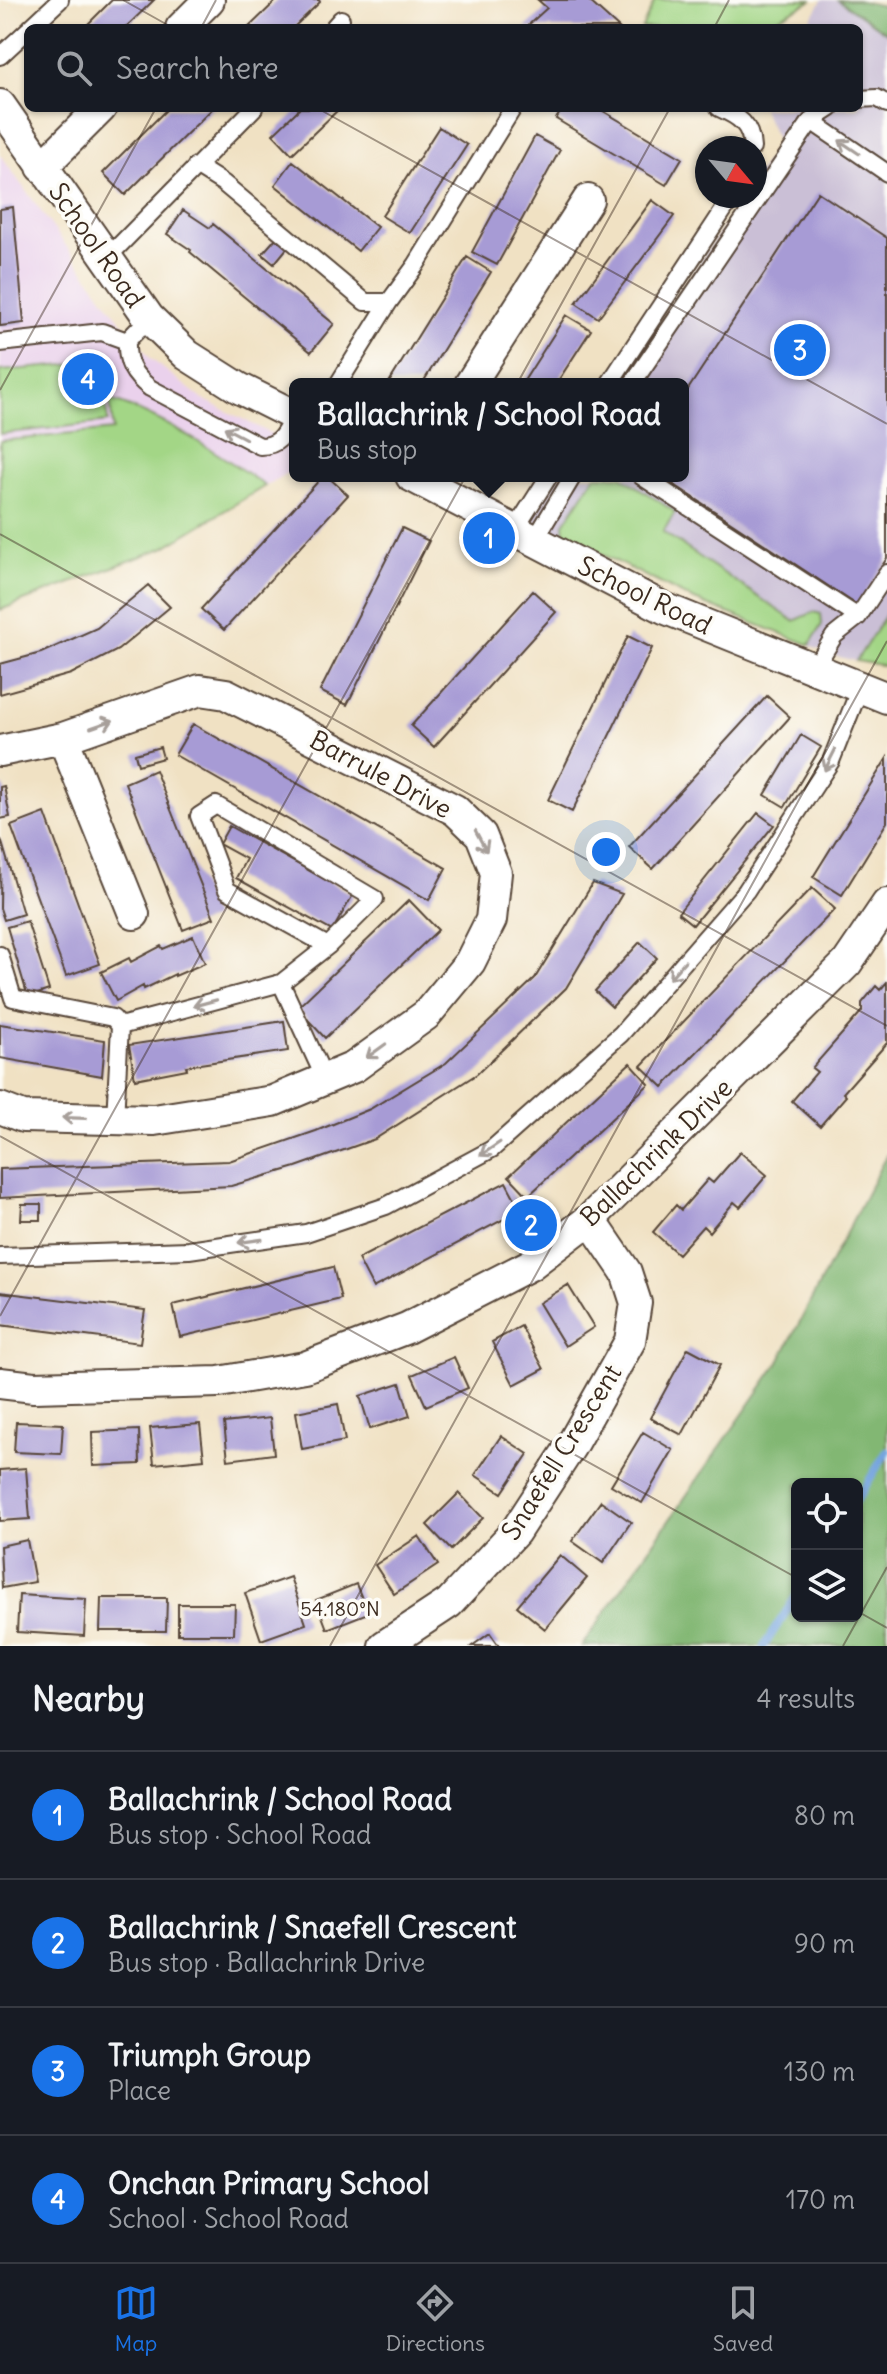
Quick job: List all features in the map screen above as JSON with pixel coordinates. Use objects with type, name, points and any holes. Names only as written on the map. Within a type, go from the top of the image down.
[{"type":"street","points":[[185,24],[209,0]]},
{"type":"street","name":"School Road","points":[[0,105],[149,318],[187,355],[239,388],[289,413]]},
{"type":"street","points":[[42,167],[97,112]]},
{"type":"street","points":[[474,378],[588,200]]},
{"type":"street","name":"School Road","points":[[422,482],[664,608],[874,693]]},
{"type":"street","name":"Barrule Drive","points":[[0,751],[63,738],[200,690],[226,694],[455,810],[481,835],[496,873],[491,920],[470,962],[426,1015],[354,1067],[273,1101],[154,1120],[23,1117],[0,1108]]},
{"type":"street","points":[[63,738],[134,914]]},
{"type":"street","name":"Ballachrink Drive","points":[[0,1383],[34,1387],[219,1382],[305,1367],[407,1328],[530,1265],[590,1219],[847,963],[887,904]]},
{"type":"street","name":"Snaefell Crescent","points":[[384,1646],[449,1603],[515,1532],[571,1446],[630,1341],[636,1303],[630,1283],[626,1272],[590,1219]]},
{"type":"lane","points":[[34,24],[60,0]]},
{"type":"lane","points":[[0,56],[24,34]]},
{"type":"lane","points":[[863,99],[877,98],[887,104]]},
{"type":"lane","points":[[106,259],[250,112]]},
{"type":"lane","points":[[342,378],[511,112]]},
{"type":"lane","points":[[728,112],[737,116],[751,136]]},
{"type":"lane","points":[[636,378],[811,121],[825,112]]},
{"type":"lane","points":[[811,121],[887,173]]},
{"type":"lane","points":[[196,166],[223,183],[365,302],[389,302]]},
{"type":"lane","points":[[613,378],[725,208]]},
{"type":"lane","points":[[149,318],[127,341],[128,364],[137,378],[150,388],[260,446],[279,442],[289,424]]},
{"type":"lane","points":[[0,343],[102,332],[127,341]]},
{"type":"lane","points":[[524,536],[546,482]]},
{"type":"lane","points":[[524,536],[568,482]]},
{"type":"lane","points":[[650,482],[858,617]]},
{"type":"lane","points":[[814,669],[834,636],[858,617],[887,573]]},
{"type":"lane","points":[[0,1256],[189,1250],[306,1233],[386,1206],[492,1149],[621,1034],[746,891],[874,693]]},
{"type":"lane","points":[[120,1026],[281,983],[328,946],[375,899],[216,805],[199,816],[227,890],[328,946]]},
{"type":"lane","points":[[0,955],[13,998],[113,1018],[120,1026],[115,1119]]},
{"type":"lane","points":[[281,983],[325,1079]]},
{"type":"shaded area","points":[[822,0],[838,0],[887,33],[887,613],[856,661],[835,656],[692,599],[531,519],[556,482],[689,482],[689,378],[624,378],[735,208],[767,208],[767,160],[778,143],[764,112],[863,112],[863,24],[808,24]]},
{"type":"shaded area","points":[[0,155],[151,359],[201,398],[289,443],[289,471],[163,548],[0,610]]},
{"type":"green space","points":[[655,0],[813,0],[767,24],[644,24]]},
{"type":"green space","points":[[838,0],[857,0],[887,7],[887,33]]},
{"type":"green space","points":[[101,362],[108,422],[0,434],[0,371]]},
{"type":"green space","points":[[110,400],[169,425],[265,486],[163,548],[0,610],[0,441],[113,430]]},
{"type":"green space","points":[[591,482],[630,482],[675,512],[663,532],[794,621],[814,612],[821,614],[822,624],[810,645],[692,599],[565,536],[564,524]]},
{"type":"green space","points":[[887,613],[887,666],[856,661]]},
{"type":"green space","points":[[887,1154],[887,1646],[582,1646],[779,1362]]},
{"type":"building","points":[[112,0],[154,0],[129,24],[88,24]]},
{"type":"building","points":[[277,0],[320,2],[297,24],[252,24]]},
{"type":"building","points":[[538,0],[588,0],[615,24],[529,24],[547,8]]},
{"type":"building","points":[[164,112],[209,112],[125,195],[103,173]]},
{"type":"building","points":[[296,112],[336,112],[292,154],[273,134]]},
{"type":"building","points":[[560,112],[605,112],[682,158],[666,185],[556,119]]},
{"type":"building","points":[[439,127],[467,145],[410,233],[382,216]]},
{"type":"building","points":[[535,136],[560,150],[497,265],[472,252]]},
{"type":"building","points":[[293,161],[377,227],[358,251],[275,185]]},
{"type":"building","points":[[818,192],[887,238],[887,558],[857,605],[670,482],[689,482],[689,388]]},
{"type":"building","points":[[652,200],[674,216],[598,318],[576,303]]},
{"type":"building","points":[[13,207],[24,323],[0,326],[0,209]]},
{"type":"building","points":[[183,210],[210,228],[213,224],[334,324],[311,352],[191,250],[167,234]]},
{"type":"building","points":[[277,237],[288,247],[274,264],[262,254]]},
{"type":"building","points":[[467,257],[491,272],[426,378],[392,378]]},
{"type":"building","points":[[566,315],[591,330],[560,378],[526,378]]},
{"type":"building","points":[[317,482],[334,482],[348,495],[224,630],[201,609]]},
{"type":"building","points":[[402,528],[429,541],[347,705],[320,691]]},
{"type":"building","points":[[148,585],[170,607],[118,650],[71,674],[0,694],[0,664],[41,653],[97,628]]},
{"type":"building","points":[[533,591],[556,612],[434,747],[411,726]]},
{"type":"building","points":[[628,636],[652,648],[572,812],[548,800]]},
{"type":"building","points":[[767,696],[790,717],[653,869],[629,847]]},
{"type":"building","points":[[193,724],[446,868],[429,900],[175,755]]},
{"type":"building","points":[[801,735],[821,747],[785,807],[765,795]]},
{"type":"building","points":[[160,747],[163,758],[138,765],[135,754]]},
{"type":"building","points":[[887,758],[887,822],[842,895],[813,877]]},
{"type":"building","points":[[155,770],[214,918],[183,930],[125,783]]},
{"type":"building","points":[[4,786],[10,817],[0,819],[0,787]]},
{"type":"building","points":[[45,813],[100,964],[66,976],[11,826]]},
{"type":"building","points":[[758,813],[774,825],[693,925],[678,913]]},
{"type":"building","points":[[229,826],[353,895],[332,931],[236,878],[246,859],[219,844]]},
{"type":"building","points":[[1,839],[23,914],[4,920],[0,908]]},
{"type":"building","points":[[593,883],[622,894],[566,988],[477,1074],[375,1139],[231,1186],[0,1198],[0,1169],[229,1161],[370,1109],[446,1063],[535,978]]},
{"type":"building","points":[[812,888],[835,909],[663,1087],[641,1066]]},
{"type":"building","points":[[409,900],[438,930],[325,1038],[297,1008]]},
{"type":"building","points":[[27,921],[49,990],[28,997],[7,927]]},
{"type":"building","points":[[193,936],[205,963],[144,989],[143,986],[116,1001],[101,972],[129,958],[131,962],[161,946],[163,949]]},
{"type":"building","points":[[640,942],[657,958],[612,1007],[595,991]]},
{"type":"building","points":[[887,982],[887,1043],[843,1093],[846,1096],[820,1126],[792,1101],[817,1072],[812,1068],[862,1011],[862,1003],[876,986],[880,990]]},
{"type":"building","points":[[284,1021],[288,1051],[186,1066],[187,1069],[135,1079],[129,1045]]},
{"type":"building","points":[[0,1024],[105,1040],[102,1076],[0,1058]]},
{"type":"building","points":[[630,1063],[649,1084],[528,1196],[509,1176]]},
{"type":"building","points":[[740,1152],[767,1175],[740,1207],[734,1202],[709,1232],[703,1226],[678,1254],[653,1232],[676,1205],[681,1210],[708,1179],[713,1183]]},
{"type":"building","points":[[506,1182],[521,1210],[373,1288],[358,1259]]},
{"type":"building","points":[[22,1204],[41,1204],[41,1220],[21,1220]]},
{"type":"building","points":[[333,1267],[341,1299],[180,1337],[173,1305]]},
{"type":"building","points":[[568,1285],[594,1327],[565,1346],[539,1303]]},
{"type":"building","points":[[0,1292],[145,1310],[140,1343],[0,1325]]},
{"type":"building","points":[[521,1326],[544,1369],[514,1385],[492,1342]]},
{"type":"building","points":[[688,1348],[720,1365],[682,1435],[650,1418]]},
{"type":"building","points":[[454,1357],[468,1388],[426,1406],[412,1375]]},
{"type":"building","points":[[400,1383],[410,1416],[370,1429],[360,1396]]},
{"type":"building","points":[[338,1404],[345,1441],[302,1449],[296,1412]]},
{"type":"building","points":[[270,1418],[274,1454],[228,1460],[224,1423]]},
{"type":"building","points":[[16,1422],[63,1424],[61,1454],[14,1452]]},
{"type":"building","points":[[200,1424],[204,1459],[154,1464],[150,1428]]},
{"type":"building","points":[[139,1430],[140,1464],[93,1466],[92,1432]]},
{"type":"building","points":[[643,1432],[673,1450],[642,1503],[611,1485]]},
{"type":"building","points":[[501,1436],[528,1454],[502,1493],[475,1475]]},
{"type":"building","points":[[26,1468],[30,1519],[0,1521],[0,1470]]},
{"type":"building","points":[[459,1493],[483,1518],[451,1550],[427,1525]]},
{"type":"building","points":[[601,1501],[631,1522],[603,1563],[572,1541]]},
{"type":"building","points":[[419,1536],[438,1565],[394,1594],[375,1565]]},
{"type":"building","points":[[27,1540],[35,1582],[2,1588],[0,1546]]},
{"type":"building","points":[[560,1555],[587,1578],[545,1629],[517,1606]]},
{"type":"building","points":[[290,1577],[306,1624],[261,1640],[245,1593]]},
{"type":"building","points":[[356,1584],[368,1613],[327,1629],[316,1600]]},
{"type":"building","points":[[19,1595],[86,1599],[84,1636],[17,1632]]},
{"type":"building","points":[[101,1598],[167,1598],[166,1631],[100,1631]]},
{"type":"building","points":[[178,1604],[235,1604],[234,1634],[178,1634]]},
{"type":"building","points":[[490,1633],[499,1646],[472,1646]]},
{"type":"waterway","points":[[863,1490],[887,1451]]},
{"type":"waterway","points":[[764,1646],[791,1604]]},
{"type":"place","name":"Triumph Group","points":[[800,350]]},
{"type":"place","name":"Onchan Primary School","points":[[88,379]]},
{"type":"place","name":"Ballachrink / School Road","points":[[489,538]]},
{"type":"place","name":"Ballachrink / Snaefell Crescent","points":[[531,1225]]}]
